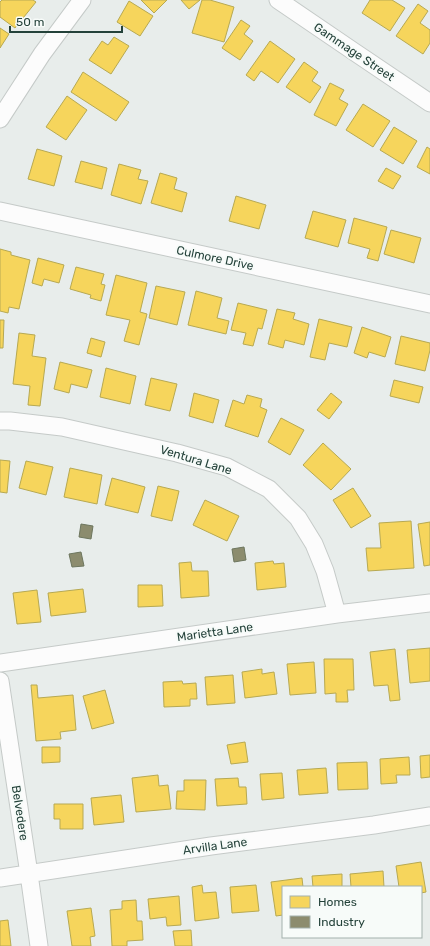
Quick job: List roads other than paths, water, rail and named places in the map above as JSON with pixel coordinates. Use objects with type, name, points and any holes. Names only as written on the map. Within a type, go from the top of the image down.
[{"type":"street","points":[[0,120],[42,54],[82,0]]},
{"type":"street","name":"Gammage Street","points":[[278,0],[430,103]]},
{"type":"street","name":"Culmore Drive","points":[[0,211],[430,304]]},
{"type":"street","name":"Ventura Lane","points":[[0,420],[62,427],[178,453],[227,467],[269,489],[298,518],[314,544],[325,571],[337,614]]},
{"type":"street","name":"Marietta Lane","points":[[0,663],[337,614],[430,603]]},
{"type":"street","name":"Belvedere","points":[[0,681],[39,946]]},
{"type":"street","name":"Arvilla Lane","points":[[0,878],[211,846],[367,826],[430,816]]}]
